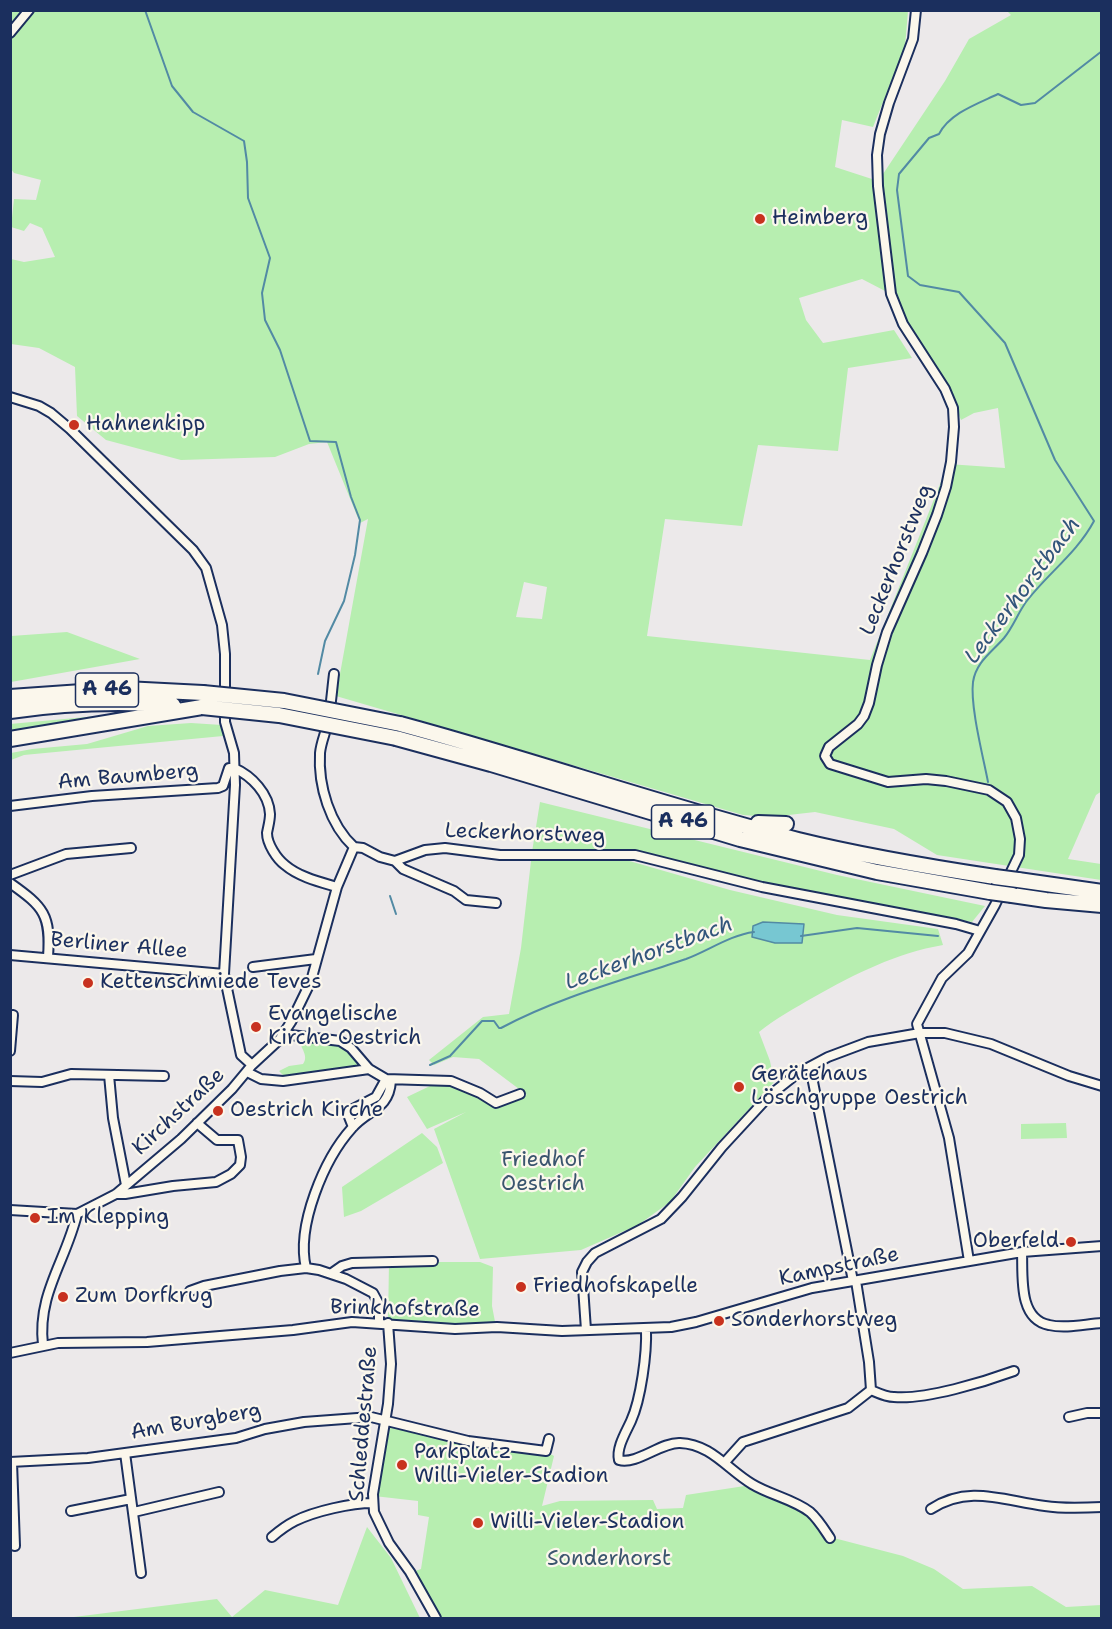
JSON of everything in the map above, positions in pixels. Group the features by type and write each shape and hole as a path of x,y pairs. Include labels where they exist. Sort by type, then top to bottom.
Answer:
{"highway":[{"name":"A 46","path":"10,697 125,689 203,700 304,719 396,738 491,764 740,839 877,872 990,892 1101,905"},
{"name":"A 46","path":"10,711 73,705 203,700 284,701 400,724 468,742 708,815 875,858 1101,892"},
{"path":"10,739 203,700"},
{"path":"708,815 786,825"},
{"path":"924,858 960,872"},
{"path":"1046,900 1083,912"}],"street":[{"path":"10,33 29,10"},
{"name":"Leckerhorstweg","path":"916,10 913,39 880,134 877,155 878,186 891,294 903,324 945,389 953,408 951,462 946,487 933,524 881,648 864,716 858,724 830,747 825,756 830,764 888,782 926,779 989,790 1007,801 1016,819 1020,839 1019,855 968,953 935,988 917,1024 920,1033"},
{"path":"10,397 39,406 70,429 193,550 206,568 222,626 225,654 225,722 234,753 224,974 241,1055 252,1065"},
{"path":"334,675 328,721 320,751 322,785 331,817 345,839 354,847 363,848 380,857 395,861 403,869 454,891 466,900 496,903"},
{"name":"Am Baumberg","path":"10,806 92,796 218,788 223,786 229,768 234,768"},
{"path":"234,768 247,774 269,806 267,836 277,857 295,872 337,887"},
{"name":"Kirchstraße","path":"77,1214 116,1194 197,1123 285,1032 311,981 337,887 354,847"},
{"path":"10,875 66,854 131,848"},
{"name":"Leckerhorstweg","path":"395,861 424,850 445,848 500,855 635,855 762,887 956,924 980,931"},
{"path":"10,883 36,903 46,919 49,927 48,957"},
{"name":"Berliner Allee","path":"10,955 224,974"},
{"path":"253,967 316,959"},
{"path":"10,1051 13,1015"},
{"path":"285,1032 291,1035 340,1041 351,1048 369,1069 391,1080 451,1081 480,1093 496,1103 520,1094"},
{"path":"920,1033 949,1138 969,1261"},
{"path":"586,1330 582,1272 587,1262 595,1253 661,1219 770,1095 784,1083 828,1057 868,1042 920,1033 945,1033 972,1039 1101,1086"},
{"path":"810,1067 854,1281 871,1390"},
{"path":"247,1072 261,1079 283,1081 369,1069"},
{"path":"10,1081 42,1082 71,1074 164,1077"},
{"path":"109,1075 113,1118 126,1185"},
{"path":"353,1127 347,1112 376,1097 391,1080"},
{"path":"306,1268 303,1256 304,1242 312,1204 329,1160 353,1127 385,1101 391,1080"},
{"path":"116,1194 216,1182 231,1174 240,1165 238,1140 217,1140 197,1123"},
{"path":"10,1210 77,1214 45,1299 42,1320 43,1345"},
{"name":"Kampstraße","path":"586,1330 671,1327 696,1322 802,1290 1022,1252 1101,1246"},
{"path":"1022,1252 1027,1308 1037,1320 1049,1326 1101,1323"},
{"path":"332,1273 352,1263 433,1261"},
{"path":"190,1291 236,1279 306,1268 332,1273 373,1293 379,1304 379,1323"},
{"name":"Brinkhofstraße","path":"10,1353 43,1345 147,1342 293,1330 352,1322 455,1329 497,1327 586,1330"},
{"name":"Schleddestraße","path":"388,1323 391,1364 373,1503 382,1531 410,1572 436,1618"},
{"path":"646,1329 645,1354 634,1414 620,1448 619,1460 631,1460 670,1445 683,1443 711,1453 752,1484 809,1511 830,1538"},
{"path":"871,1390 894,1397 912,1397 949,1390 1014,1371"},
{"path":"725,1462 743,1442 842,1411 871,1390"},
{"path":"1069,1417 1101,1413"},
{"name":"Am Burgberg","path":"15,1546 11,1462 88,1458 236,1438 265,1429 304,1422 362,1417 385,1419 468,1441 546,1451 549,1439"},
{"path":"125,1453 141,1573"},
{"path":"134,1512 219,1492"},
{"path":"931,1509 944,1500 982,1495 1059,1508 1101,1507"},
{"path":"71,1511 131,1498"},
{"path":"272,1537 295,1521 316,1513 361,1503 373,1503"}],"green space":[{"path":"10,11 908,11 905,47 873,127 842,120 835,167 875,180 887,292 862,279 799,298 806,320 823,343 894,330 912,358 848,368 838,451 758,445 742,526 665,519 647,636 870,660 948,464 1005,468 998,408 974,413 961,420 945,381 909,327 894,292 881,177 945,81 969,39 1011,15 1007,11 1101,11 1102,791 1096,795 1068,859 1101,864 1101,880 937,855 894,829 815,812 771,817 743,815 336,696 368,519 360,523 327,442 309,444 275,457 181,460 106,440 77,416 75,367 39,348 11,344 11,259 24,262 55,257 42,228 30,223 24,231 11,227 14,199 36,200 41,180 14,173 11,169","holes":["524,582 547,587 542,619 516,617"]},
{"path":"67,632 140,659 11,682 11,636"},
{"path":"133,714 11,735 10,724"},
{"path":"191,723 222,725 223,736 24,755 11,760 11,753 87,744 148,726"},
{"path":"540,802 837,875 985,906 972,922 802,893 622,849 532,852"},
{"name":"Friedhof Oestrich","path":"626,860 730,890 837,915 938,929 943,945 909,953 860,973 793,1009 759,1032 770,1061 774,1082 695,1167 670,1202 638,1225 581,1250 480,1259 434,1129 466,1112 427,1129 407,1097 430,1086 453,1084 488,1103 527,1095 479,1059 453,1057 434,1065 429,1060 483,1017 509,1014 521,948 531,861"},
{"path":"298,1039 341,1045 359,1065 284,1076 279,1071 289,1066 303,1064 305,1061 305,1055"},
{"path":"1066,1123 1067,1138 1021,1139 1021,1124"},
{"path":"422,1133 437,1147 443,1163 361,1211 344,1217 342,1187"},
{"path":"389,1262 480,1262 493,1267 492,1306 496,1327 388,1323"},
{"name":"Sonderhorst","path":"386,1420 547,1452 554,1456 542,1506 560,1501 653,1500 657,1509 683,1508 686,1495 751,1485 808,1512 830,1537 903,1556 934,1569 963,1589 1032,1586 1066,1607 1101,1605 1101,1618 437,1618 412,1572 421,1569 429,1517 418,1515 418,1501 374,1496"},
{"path":"367,1527 391,1558 420,1618 66,1618 217,1599 232,1617 265,1590 338,1605"}],"water":[{"path":"763,922 804,924 802,943 775,943 752,937 753,926"}],"waterway":[{"path":"145,10 172,86 193,112 244,141 248,198 270,258 262,293 265,320 280,350 310,441 336,442 351,497 360,520 355,555 344,601 325,641 318,674"},
{"name":"Leckerhorstbach","path":"988,782 973,704 973,682 977,669 1007,634 1026,602 1071,553 1094,521 1055,460 1005,343 959,292 920,285 908,276 897,190 899,174 929,138 939,134 950,120 965,110 998,94 1021,105 1035,103 1102,51"},
{"path":"390,896 396,914"},
{"name":"Leckerhorstbach","path":"801,936 857,928 938,936"},
{"name":"Leckerhorstbach","path":"430,1065 450,1056 482,1021 494,1021 501,1028 569,998 686,959 728,940 754,932"}],"place":[{"name":"Heimberg","path":"760,219"},
{"name":"Hahnenkipp","path":"74,425"},
{"name":"Kettenschmiede Teves","path":"88,983"},
{"name":"Evangelische Kirche Oestrich","path":"256,1027"},
{"name":"Gerätehaus Löschgruppe Oestrich","path":"739,1087"},
{"name":"Oestrich Kirche","path":"218,1111"},
{"name":"Im Klepping","path":"35,1218"},
{"name":"Oberfeld","path":"1071,1242"},
{"name":"Friedhofskapelle","path":"521,1287"},
{"name":"Zum Dorfkrug","path":"63,1297"},
{"name":"Sonderhorstweg","path":"719,1321"},
{"name":"Parkplatz Willi-Vieler-Stadion","path":"402,1465"},
{"name":"Willi-Vieler-Stadion","path":"478,1523"}]}
